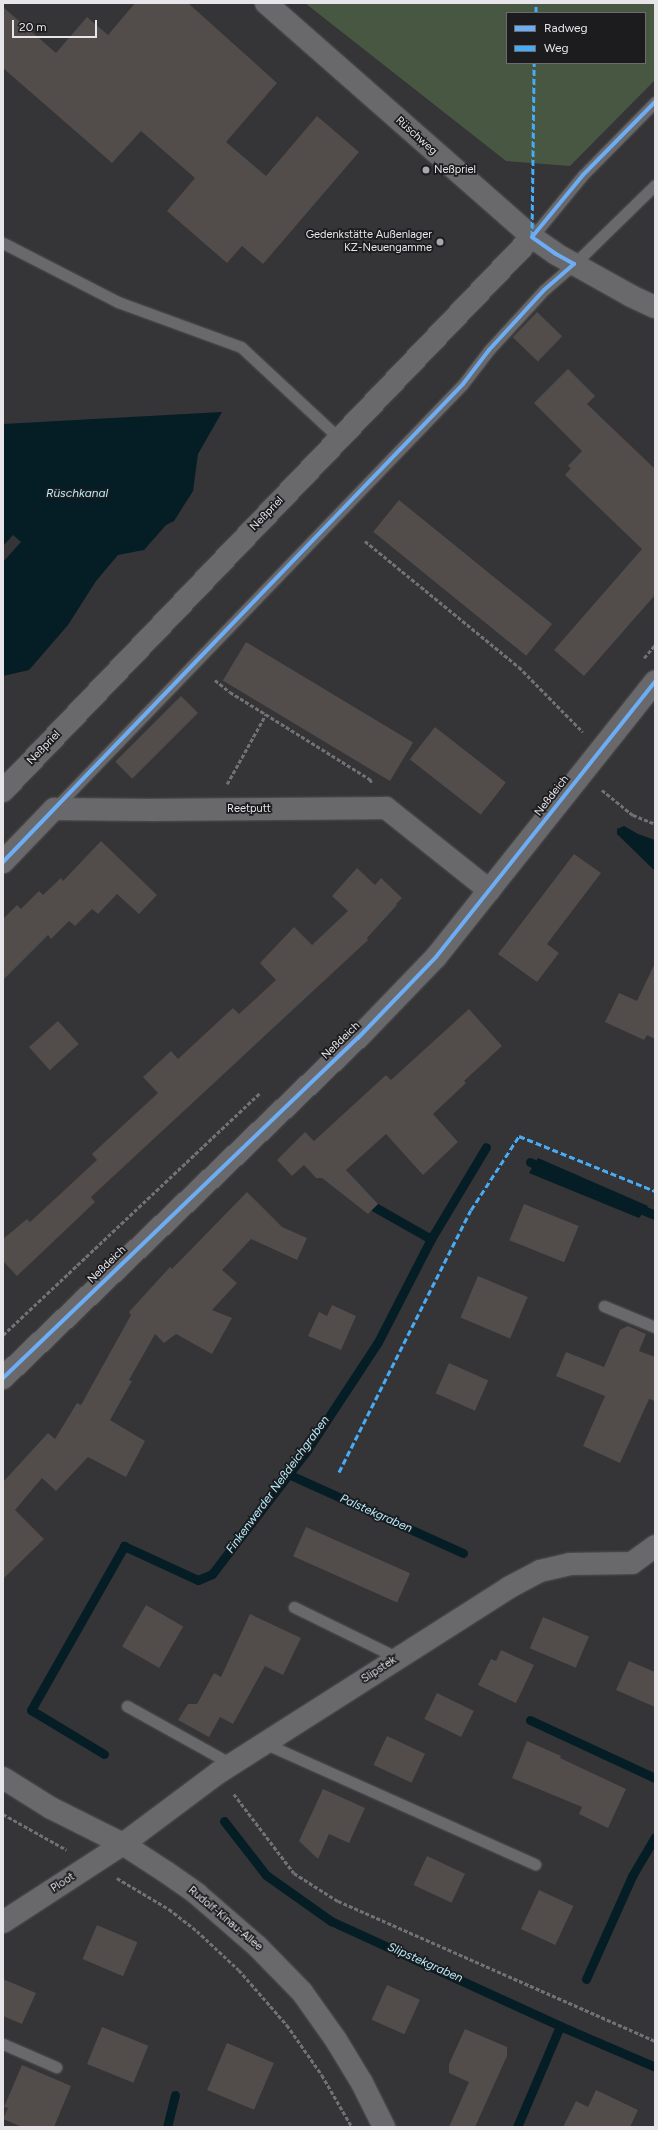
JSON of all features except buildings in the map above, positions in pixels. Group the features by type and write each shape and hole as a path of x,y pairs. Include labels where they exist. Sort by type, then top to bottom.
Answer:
{"street":[{"name":"Rüschweg","path":"266,3 532,237 556,254 631,296 655,307"},
{"name":"Neßpriel","path":"3,791 532,237"},
{"name":"Neßdeich","path":"3,1378 358,1038 436,957 655,682"},
{"name":"Reetputt","path":"54,809 386,808"},
{"path":"386,808 489,890"},
{"path":"3,862 54,809"},
{"name":"Slipstek","path":"123,1844 224,1769 508,1588 540,1571 570,1564 632,1563 655,1546"},
{"name":"Rudolf-Kinau-Allee","path":"3,1778 51,1808 123,1844 198,1894 258,1946 302,1992 336,2040 362,2083 384,2127"},
{"name":"Ploot","path":"3,1922 123,1844"}],"lane":[{"path":"532,237 583,175 655,102"},
{"path":"54,809 462,384 489,350 544,290 574,264 655,185"},
{"path":"3,243 118,302 241,347 339,438"},
{"path":"604,1306 655,1327"},
{"path":"294,1607 398,1658"},
{"path":"128,1706 224,1769"},
{"path":"264,1743 535,1864"},
{"path":"3,2044 56,2067"}],"path":[{"path":"365,541 519,667 585,734 589,729"},
{"path":"640,664 655,645"},
{"path":"214,680 370,779 386,808"},
{"path":"213,809 266,714"},
{"path":"609,796 633,815 655,824"},
{"path":"3,1335 262,1091"},
{"path":"224,1769 294,1874 332,1897 655,2041"},
{"path":"3,1814 168,1909 197,1932 239,1970 287,2025 322,2075 352,2127"}],"green space":[{"path":"305,3 655,3 655,80 570,166 506,161"}],"water":[{"name":"Rüschkanal","path":"222,412 198,454 193,491 174,521 166,525 144,550 118,555 96,581 68,625 29,670 3,676 3,424"},
{"path":"624,826 638,834 655,840 655,871 617,834 617,829"},
{"path":"538,1158 648,1206 639,1218 529,1173"}],"pier":[{"path":"13,535 21,542 3,562 3,546"}],"waterway":[{"name":"Finkenwerder Neßdeichgraben","path":"104,1754 31,1710 124,1546 198,1580 212,1574 307,1450 378,1342 431,1239 486,1147"},
{"name":"Finkenwerder Neßdeichgraben","path":"530,1162 545,1169"},
{"path":"364,1201 431,1239"},
{"name":"Finkenwerder Neßdeichgraben","path":"633,1206 655,1215"},
{"name":"Palstekgraben","path":"288,1474 463,1553"},
{"path":"530,1720 655,1778"},
{"name":"Slipstekgraben","path":"224,1821 266,1875 331,1921 560,2026 655,2067"},
{"path":"586,1979 632,1876 655,1837"},
{"path":"517,2127 560,2026"},
{"path":"167,2127 175,2095"}],"marked path":[{"path":"536,3 536,12"},
{"path":"532,237 534,64"},
{"path":"339,1472 471,1210 519,1136 655,1191"}],"cycle path":[{"path":"3,862 463,384 489,350 544,290 574,264 556,254 532,237 583,175 655,102"},
{"path":"3,1378 358,1038 436,957 655,682"}],"place":[{"name":"Neßpriel","path":"426,170"},
{"name":"Gedenkstätte Außenlager KZ-Neuengamme","path":"440,242"}]}
